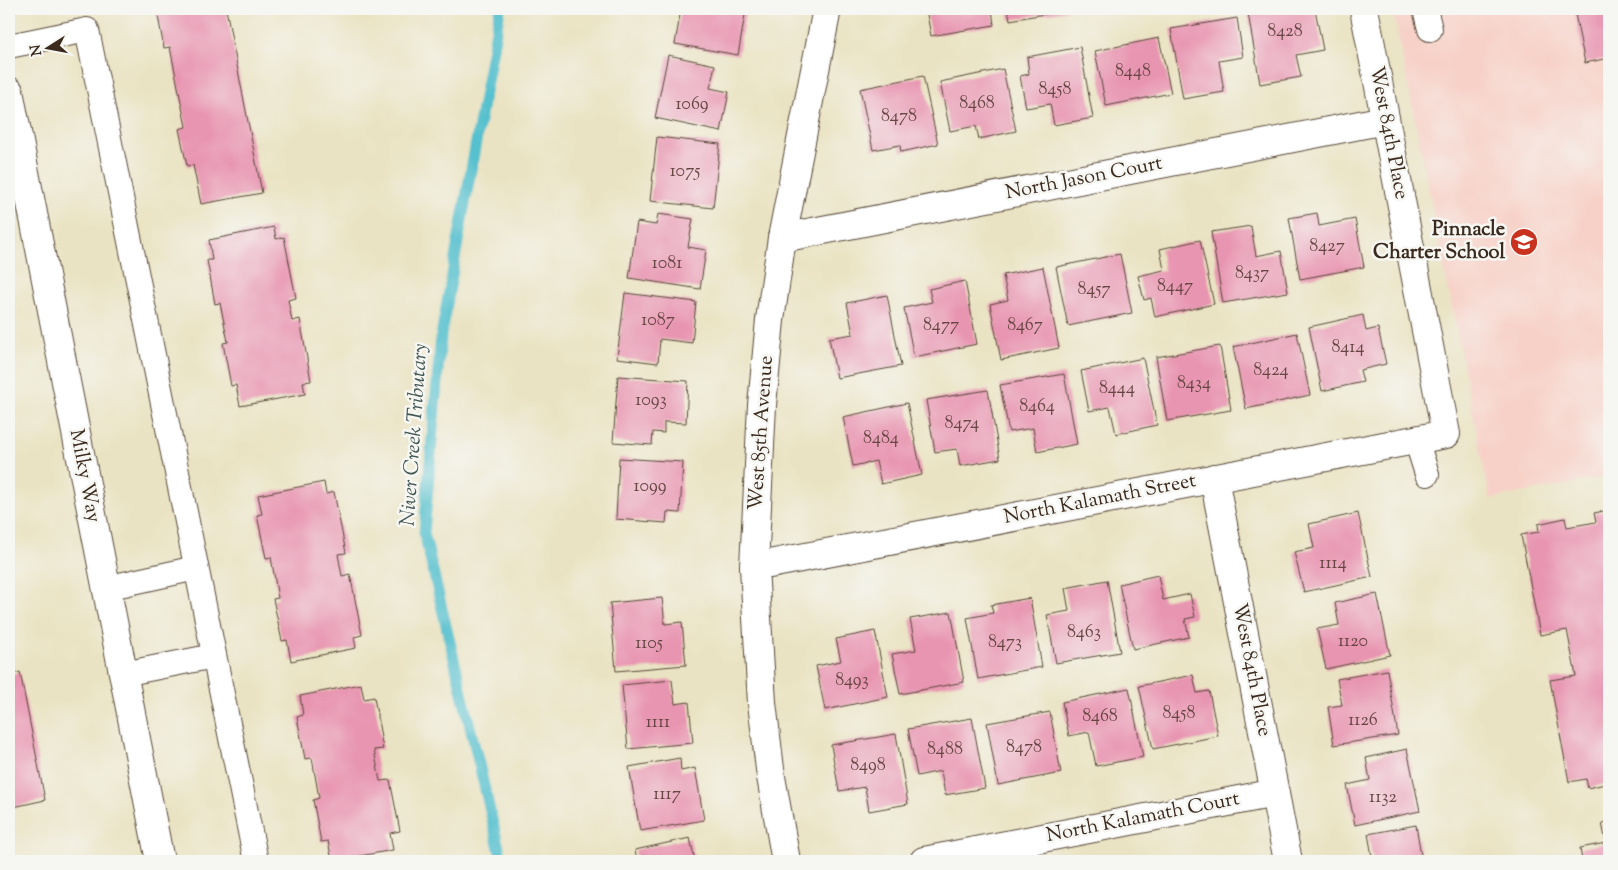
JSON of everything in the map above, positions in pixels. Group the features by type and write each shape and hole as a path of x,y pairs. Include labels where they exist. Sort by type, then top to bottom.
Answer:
{"street":[{"name":"West 85th Avenue","path":"786,861 771,777 763,712 754,566 762,405 770,320 782,238 827,9"},
{"name":"West 84th Place","path":"1364,9 1446,434"},
{"name":"Milky Way","path":"9,91 160,861"},
{"name":"North Jason Court","path":"782,238 1386,120"},
{"name":"North Kalamath Street","path":"754,566 1446,434"},
{"name":"West 84th Place","path":"1214,478 1288,861"},
{"name":"North Kalamath Court","path":"924,861 1275,793"}],"lane":[{"path":"9,46 87,30 256,861"},
{"path":"1416,439 1427,474"},
{"path":"106,588 196,568"},
{"path":"123,674 214,656"}],"shaded area":[{"name":"Pinnacle Charter School","path":"1393,9 1609,9 1609,476 1490,499"}],"building":[{"path":"162,9 226,9 262,193 201,204 193,165 187,166 179,129 186,127 170,47 164,48 157,11"},
{"path":"681,9 746,9 738,55 675,44"},
{"path":"926,9 992,9 994,25 931,36"},
{"path":"1008,9 1068,9 1068,10 1010,20"},
{"path":"1275,9 1315,9 1323,50 1296,55 1301,77 1260,84 1248,13"},
{"path":"1574,9 1609,9 1609,58 1585,63"},
{"path":"1237,18 1243,57 1219,61 1224,92 1183,99 1171,29"},
{"path":"1159,38 1171,93 1106,106 1095,51"},
{"path":"1080,47 1093,118 1054,125 1050,104 1026,108 1020,76 1029,74 1027,57"},
{"path":"668,55 715,65 710,88 729,92 721,132 655,118"},
{"path":"1003,69 1016,131 979,139 976,126 950,131 940,82"},
{"path":"923,76 938,144 901,152 900,145 873,150 860,89"},
{"path":"657,137 720,144 713,208 650,201"},
{"path":"1317,213 1319,226 1355,219 1364,267 1300,279 1289,218"},
{"path":"658,214 693,219 688,247 706,250 700,289 629,278 637,222 656,225"},
{"path":"1251,226 1256,256 1281,251 1288,292 1223,303 1211,232"},
{"path":"274,227 276,239 284,237 296,298 288,300 292,321 300,319 311,381 303,382 305,394 240,406 236,385 231,386 223,343 228,342 220,303 215,304 207,260 212,260 209,240"},
{"path":"1200,240 1214,304 1155,317 1151,298 1144,300 1138,276 1164,270 1160,249"},
{"path":"1120,254 1132,313 1068,326 1056,267"},
{"path":"1043,267 1059,348 1001,360 990,304 1008,300 1003,275"},
{"path":"965,281 977,344 914,357 904,308 932,302 929,289"},
{"path":"625,293 696,302 692,343 660,339 658,363 617,358"},
{"path":"887,295 901,366 837,378 829,338 853,334 847,303"},
{"path":"1363,315 1366,331 1378,328 1386,364 1360,370 1363,382 1322,391 1309,327"},
{"path":"1297,333 1310,395 1246,409 1233,347"},
{"path":"1220,346 1231,410 1167,421 1156,357"},
{"path":"1143,358 1157,425 1116,434 1110,407 1089,411 1081,371"},
{"path":"1064,374 1077,444 1037,452 1033,428 1009,432 1000,385"},
{"path":"618,376 688,381 686,423 664,422 664,433 653,432 652,445 613,442"},
{"path":"988,390 1000,459 960,466 957,449 935,452 926,400"},
{"path":"907,403 922,475 881,484 876,461 853,466 843,417"},
{"path":"619,458 683,462 680,513 667,512 666,523 616,519"},
{"path":"324,482 326,494 334,492 346,553 338,554 342,576 350,574 362,635 354,637 356,648 291,661 287,640 282,641 273,599 278,598 271,557 266,558 257,515 262,514 258,495"},
{"path":"1609,510 1609,783 1588,788 1586,779 1569,782 1550,680 1576,676 1567,630 1540,635 1521,535 1539,532 1538,524 1565,518 1567,527 1596,522 1594,513"},
{"path":"1358,513 1372,577 1304,592 1294,552 1314,548 1309,524"},
{"path":"1158,575 1163,600 1190,594 1195,617 1185,619 1189,637 1133,649 1119,584"},
{"path":"1107,580 1120,652 1056,663 1047,615 1069,611 1065,588"},
{"path":"1377,594 1390,655 1326,669 1317,629 1339,625 1335,603"},
{"path":"662,598 665,624 682,622 686,665 616,671 610,603"},
{"path":"1030,598 1042,667 978,679 967,618 993,613 991,605"},
{"path":"951,612 964,682 900,694 892,654 916,650 910,619"},
{"path":"9,615 13,631 9,631"},
{"path":"875,631 888,697 825,710 816,666 841,661 836,639"},
{"path":"1387,670 1398,735 1334,745 1328,707 1342,705 1337,679"},
{"path":"20,672 45,800 9,808 9,675"},
{"path":"1193,675 1197,693 1209,691 1218,736 1153,749 1139,686"},
{"path":"672,680 675,704 689,702 693,743 628,749 622,685"},
{"path":"361,684 364,699 374,697 383,749 374,750 380,781 390,780 400,831 390,833 393,850 332,861 328,841 321,842 313,800 319,798 312,758 305,759 297,717 303,715 300,696"},
{"path":"1129,688 1143,757 1096,766 1089,732 1069,736 1062,702"},
{"path":"1050,712 1061,773 998,785 987,723"},
{"path":"972,718 985,788 945,795 941,771 917,776 908,729"},
{"path":"896,734 908,804 869,811 865,787 839,791 831,745"},
{"path":"1407,749 1420,811 1355,825 1347,785 1370,780 1366,758"},
{"path":"680,758 681,771 695,768 704,820 640,831 629,767"},
{"path":"1609,822 1609,861 1582,861 1580,848 1606,843 1602,823"},
{"path":"1416,825 1422,861 1373,861 1368,834"},
{"path":"690,838 695,861 637,861 635,850"}],"waterway":[{"name":"Niver Creek Tributary","path":"500,9 441,336 424,533 502,861"}],"place":[{"name":"Pinnacle Charter School","path":"1524,242"}]}
